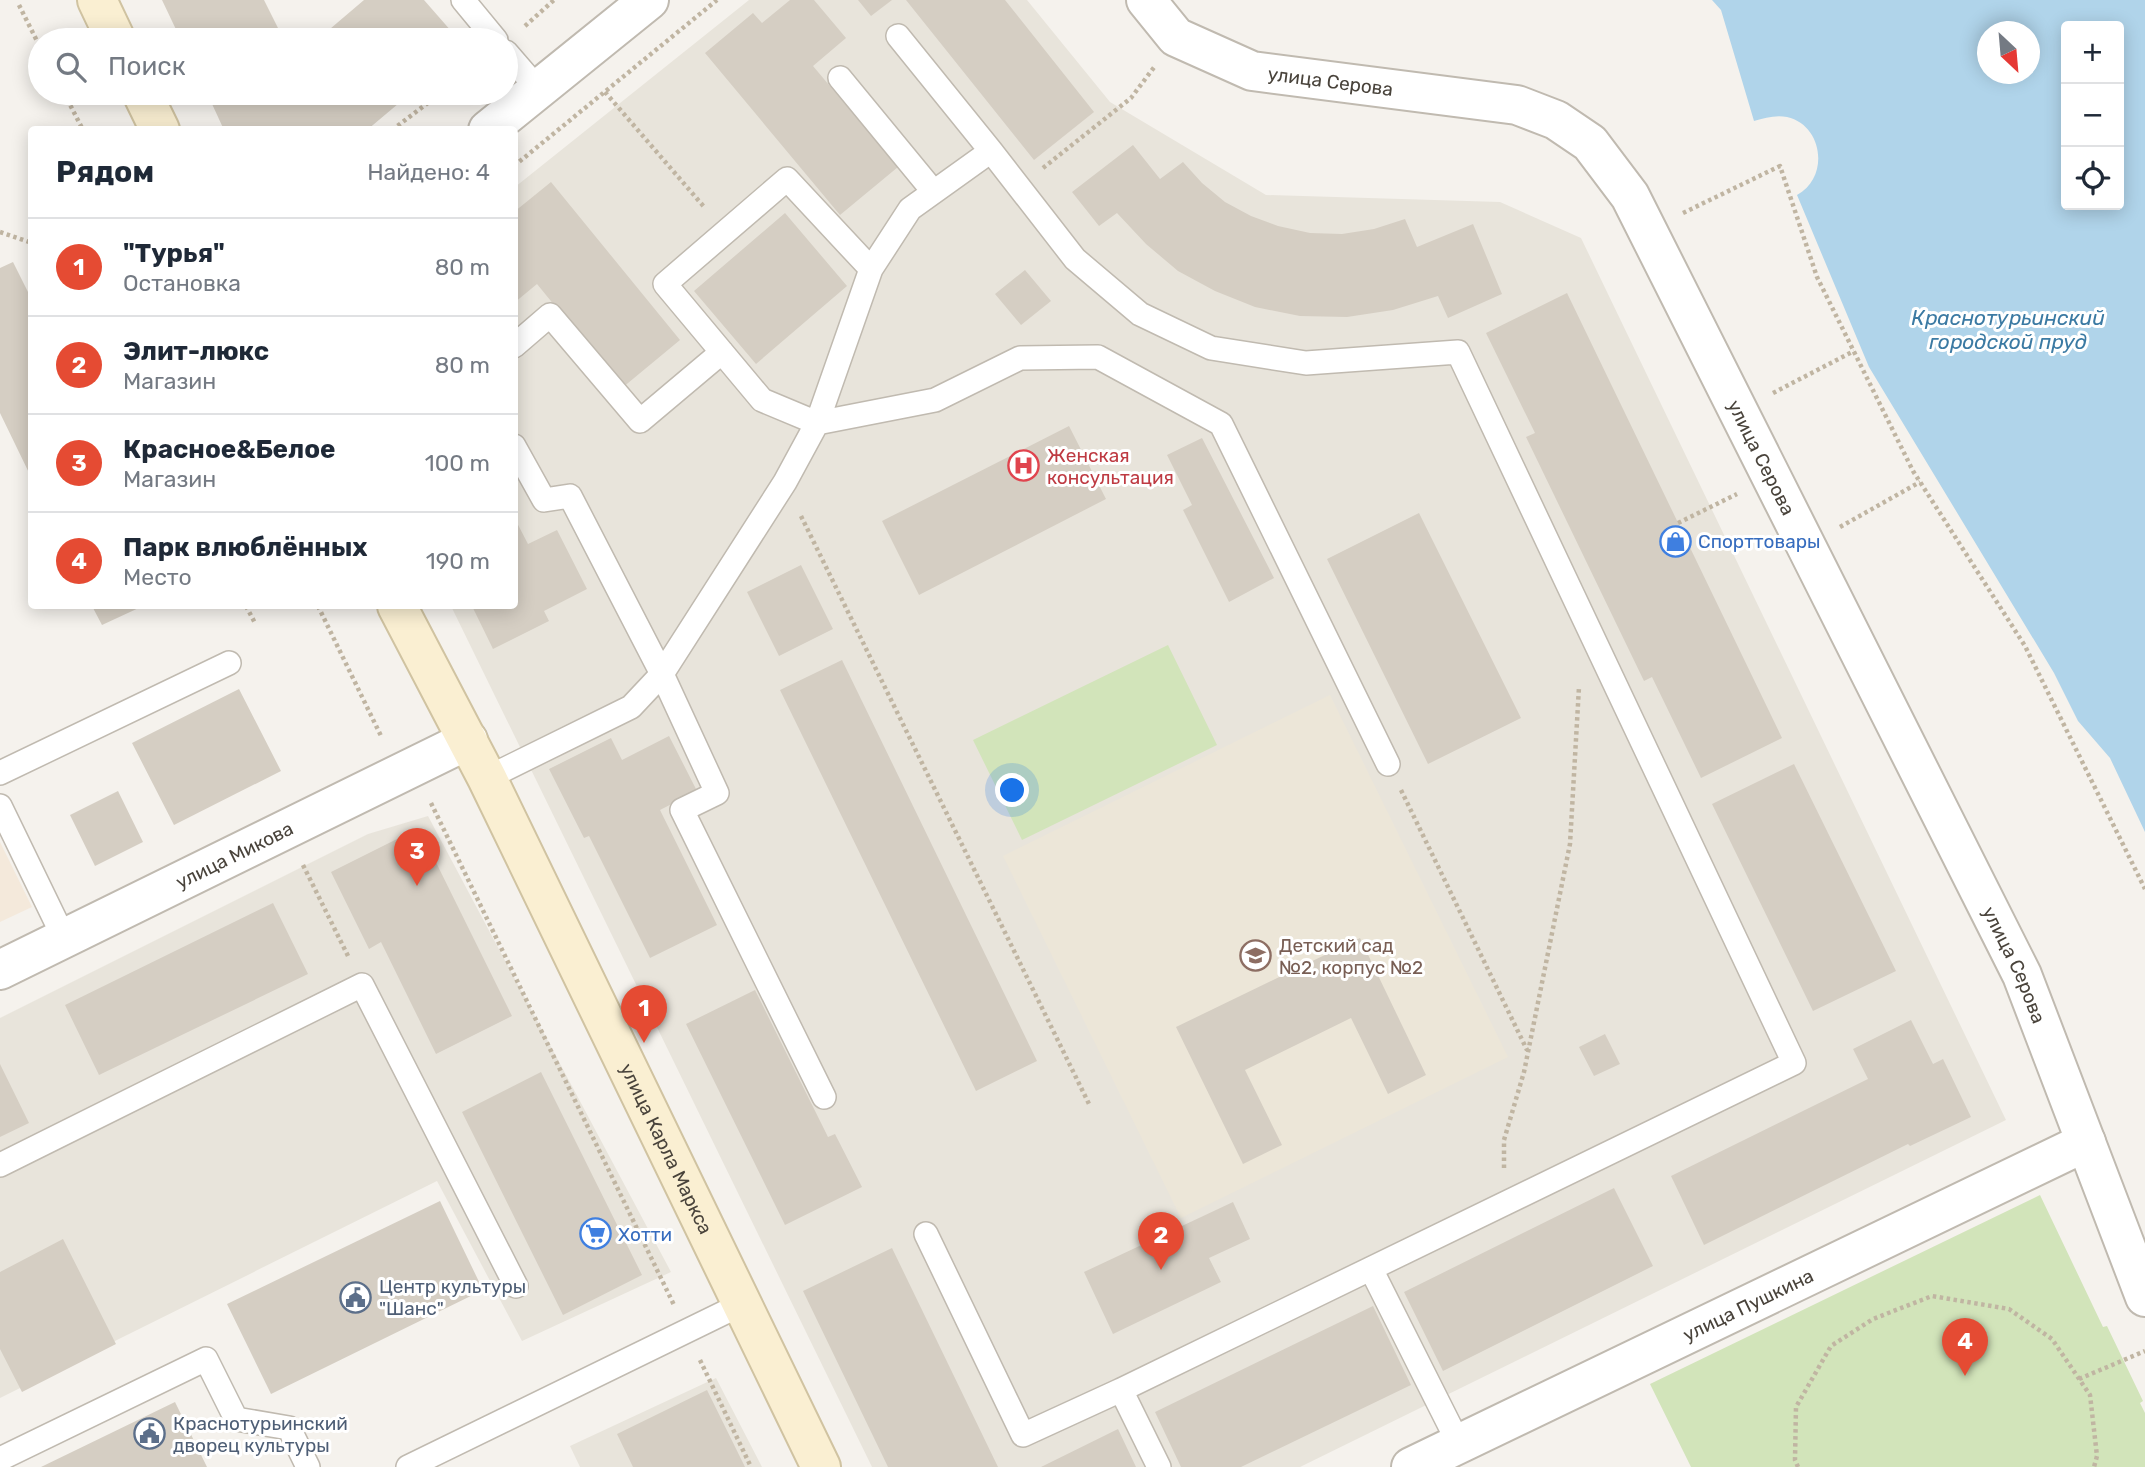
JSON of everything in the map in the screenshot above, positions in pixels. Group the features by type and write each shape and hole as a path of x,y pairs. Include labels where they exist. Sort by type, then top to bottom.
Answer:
{"main road":[{"path":"97,0 110,28"},
{"path":"148,105 158,126"},
{"name":"улица Карла Маркса","path":"399,609 487,778 821,1467"}],"street":[{"path":"493,126 649,0"},
{"name":"улица Серова","path":"1146,0 1176,37 1252,71 1517,105 1556,120 1590,143 1630,196 2022,975 2145,1297"},
{"name":"улица Микова","path":"0,970 468,740"},
{"name":"улица Пушкина","path":"1411,1467 2086,1142"}],"lane":[{"path":"463,0 492,28"},
{"path":"898,36 1074,259 1140,314 1211,348 1306,363 1458,352 1794,1063 1023,1435 926,1234"},
{"path":"518,60 538,89"},
{"path":"840,78 933,191"},
{"path":"487,778 631,707 662,674 785,482 817,423 871,269 910,209 991,151"},
{"path":"871,269 787,178 665,284 762,400 817,423 935,400 1020,358 1098,358 1221,424 1388,764"},
{"path":"518,343 550,315 640,421 722,352"},
{"path":"518,453 544,500 570,496 662,674 717,793 682,810 824,1097"},
{"path":"0,773 229,663"},
{"path":"0,806 64,938"},
{"path":"0,1165 362,985 516,1286"},
{"path":"1371,1269 1459,1444"},
{"path":"408,1467 742,1304"},
{"path":"0,1459 205,1359 236,1419 289,1428 308,1467"},
{"path":"1121,1390 1159,1467"}],"path":[{"path":"518,32 554,0"},
{"path":"518,163 717,0"},
{"path":"19,5 30,28"},
{"path":"1019,186 1131,98 1176,37"},
{"path":"605,92 725,232"},
{"path":"70,105 81,126"},
{"path":"397,126 424,105"},
{"path":"1692,209 1780,166 1817,277 1920,482 2025,646 2145,889"},
{"path":"0,232 28,242"},
{"path":"1787,387 1854,351"},
{"path":"1678,523 1771,477"},
{"path":"785,482 1090,1106"},
{"path":"1858,518 1920,482"},
{"path":"248,609 255,623"},
{"path":"319,609 400,774 431,802 441,821 751,1467"},
{"path":"1503,1204 1504,1140 1524,1072 1570,844 1579,683"},
{"path":"1388,764 1527,1050"},
{"path":"286,830 362,985"},
{"path":"1798,1467 1797,1407 1830,1346 1873,1319 1932,1296 2009,1309 2052,1339 2090,1395 2097,1456 2094,1467"},
{"path":"2079,1379 2145,1351"}],"shaded area":[{"path":"749,0 1027,0 1110,102 1266,195 1500,202 1581,238 2006,1120 1300,1467 872,1467 452,609 518,609 518,185"},
{"name":"Детский сад №2, корпус №2","path":"1330,695 1508,1057 1181,1218 1003,856"},
{"path":"428,816 671,1272 522,1341 437,1181 0,1398 0,1018 368,834"},
{"path":"0,842 32,907 0,922"},
{"path":"716,1378 762,1467 580,1467 570,1446"}],"green space":[{"path":"1168,645 1217,745 1022,840 973,740"},
{"path":"2040,1195 2103,1327 2107,1326 2143,1401 2140,1403 2145,1413 2145,1467 1691,1467 1650,1384"}],"water":[{"name":"Краснотурьинский городской пруд","path":"1712,0 2145,0 2145,832 2110,758 2078,721 2054,673 1869,367 1797,195 1808,187 1818,165 1815,140 1799,122 1787,117 1754,121 1721,10"}],"building":[{"path":"162,0 264,0 278,28 175,28"},
{"path":"364,0 424,0 448,28 331,28"},
{"path":"790,0 814,0 846,38 813,66 898,167 840,215 705,53 753,13 762,23"},
{"path":"858,0 892,0 871,16"},
{"path":"906,0 1005,0 1094,112 1034,160"},
{"path":"213,105 397,105 372,126 222,126"},
{"path":"1133,145 1160,179 1183,162 1202,183 1225,202 1278,226 1310,233 1342,234 1374,229 1405,219 1417,247 1473,224 1502,294 1448,318 1438,296 1393,310 1347,317 1300,316 1255,307 1215,291 1178,271 1146,244 1117,213 1099,226 1072,192"},
{"path":"551,182 680,340 622,388 537,284 518,300 518,209"},
{"path":"785,213 847,286 756,364 694,291"},
{"path":"13,262 28,292 28,471 0,413 0,268"},
{"path":"1025,270 1051,301 1021,325 995,294"},
{"path":"1567,293 1782,738 1701,778 1652,677 1644,681 1526,437 1535,433 1486,333"},
{"path":"1069,426 1106,499 919,595 882,521"},
{"path":"1202,438 1274,578 1229,602 1183,510 1192,505 1167,455"},
{"path":"1419,513 1521,718 1428,764 1327,559"},
{"path":"518,525 528,544 557,530 587,589 544,611 549,621 493,649 473,609 518,609"},
{"path":"801,565 833,629 779,656 747,592"},
{"path":"94,609 137,609 102,625"},
{"path":"842,660 1037,1061 976,1091 780,690"},
{"path":"239,689 281,771 174,825 132,743"},
{"path":"669,736 697,791 660,810 717,925 650,958 589,836 584,838 549,769 611,738 622,760"},
{"path":"1794,764 1896,971 1813,1011 1712,804"},
{"path":"118,791 143,842 95,866 70,815"},
{"path":"419,828 512,1016 436,1054 381,942 369,949 331,872"},
{"path":"273,903 308,974 99,1075 65,1005"},
{"path":"1360,938 1426,1075 1388,1094 1351,1018 1245,1070 1282,1145 1243,1164 1176,1027"},
{"path":"755,990 828,1137 835,1134 862,1187 785,1225 686,1024"},
{"path":"1911,1020 1933,1064 1943,1059 1971,1117 1910,1146 1908,1144 1704,1245 1671,1176 1868,1079 1853,1049"},
{"path":"1605,1034 1620,1064 1594,1076 1579,1047"},
{"path":"0,1064 29,1123 0,1137"},
{"path":"541,1072 642,1275 563,1315 462,1112"},
{"path":"1614,1188 1653,1266 1443,1371 1404,1292"},
{"name":"Центр культуры \"Шанс\"","path":"440,1201 483,1290 271,1394 227,1304"},
{"path":"1233,1202 1250,1239 1209,1258 1221,1282 1113,1334 1084,1272"},
{"path":"63,1239 116,1344 22,1392 0,1349 0,1272"},
{"path":"892,1248 998,1467 888,1467 803,1291"},
{"path":"1373,1306 1411,1385 1241,1467 1181,1467 1155,1412"},
{"path":"707,1390 745,1467 633,1467 617,1434"},
{"name":"Краснотурьинский дворец культуры","path":"175,1402 207,1467 41,1467"},
{"path":"1118,1429 1136,1467 1041,1467"}],"place":[{"name":"Женская консультация","path":"1024,466"},
{"name":"Спорттовары","path":"1675,541"},
{"name":"Красное&Белое","path":"417,886"},
{"name":"Детский сад №2, корпус №2","path":"1256,956"},
{"name":"\"Турья\"","path":"644,1043"},
{"name":"Хотти","path":"595,1234"},
{"name":"Элит-люкс","path":"1161,1270"},
{"name":"Центр культуры \"Шанс\"","path":"356,1297"},
{"name":"Парк влюблённых","path":"1965,1376"},
{"name":"Краснотурьинский дворец культуры","path":"150,1434"}]}
